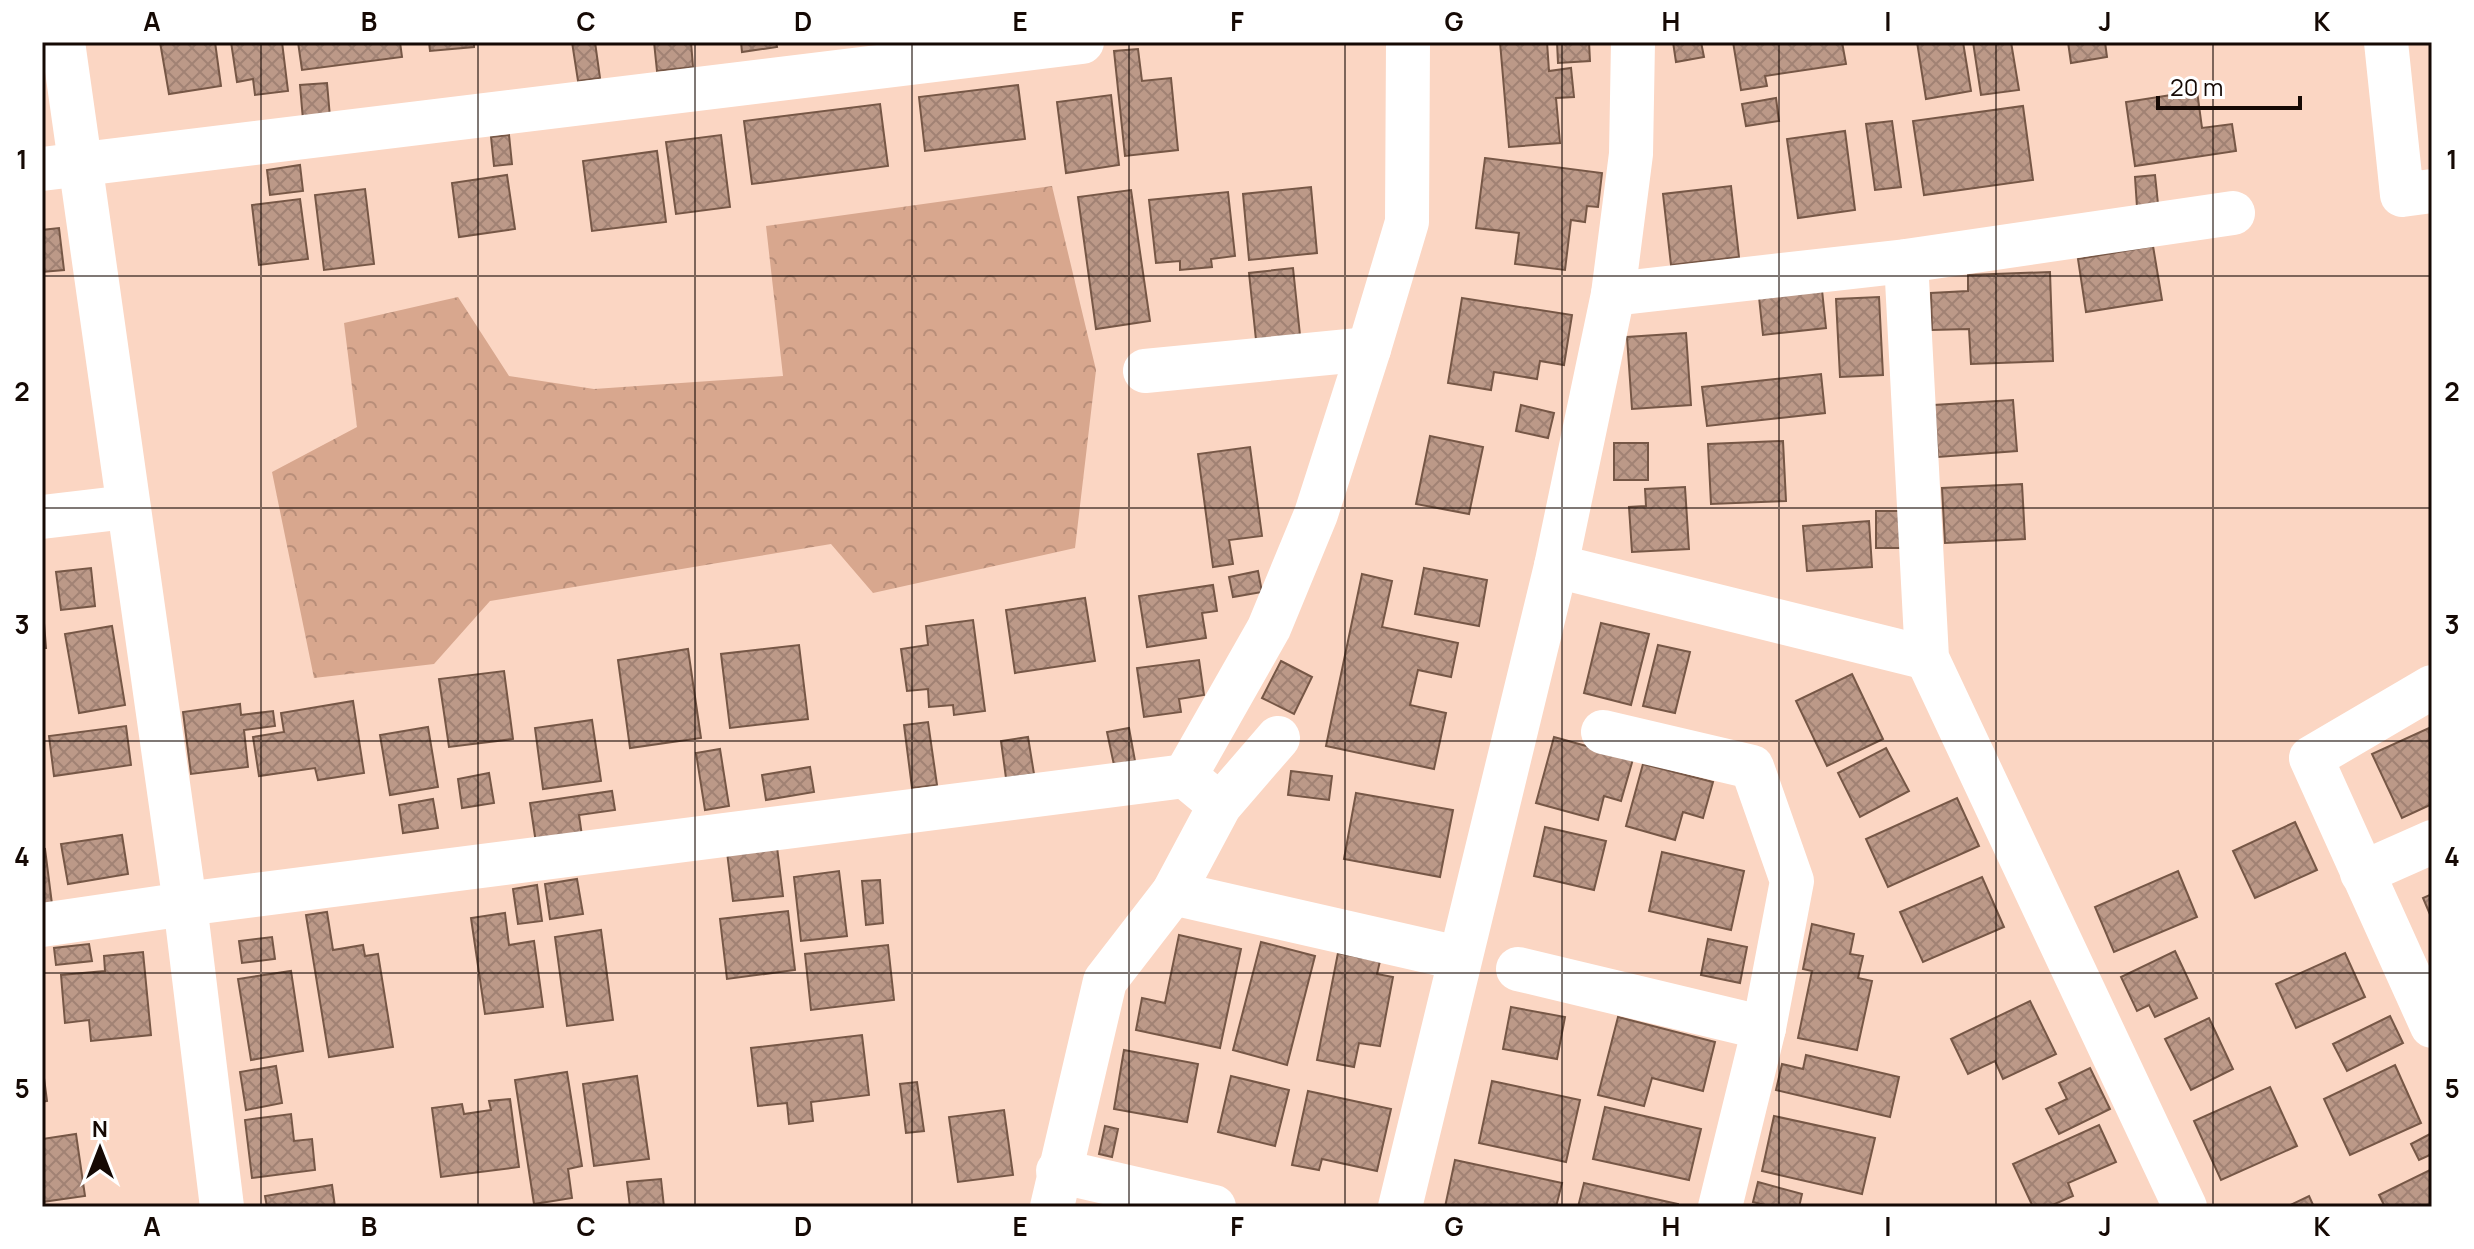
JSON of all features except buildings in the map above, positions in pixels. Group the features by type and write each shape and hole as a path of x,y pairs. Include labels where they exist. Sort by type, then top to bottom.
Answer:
{"street":[{"path":"63,42 60,167 127,507 185,904 222,1207"},
{"path":"60,167 1082,42"},
{"path":"1185,776 1269,628 1316,514 1369,349 1407,222 1408,42"},
{"path":"1400,1207 1458,958 1556,566 1613,294 1631,154 1633,42"},
{"path":"2386,42 2402,195 2432,191"},
{"path":"1613,294 1906,261 2233,213"},
{"path":"1906,261 1927,658 2185,1207"},
{"path":"1145,371 1369,349"},
{"path":"42,517 127,507"},
{"path":"1556,566 1927,658"},
{"path":"2432,687 2311,758 2432,1026"},
{"path":"1603,732 1752,767 1792,881 1764,1028 1720,1207"},
{"path":"1214,1207 1055,1189 1105,981 1173,893 1220,805 1278,738"},
{"path":"42,925 1185,776 1220,805"},
{"path":"2362,873 2432,842"},
{"path":"1173,893 1458,958"},
{"path":"1518,969 1764,1028"}],"green space":[{"path":"1052,186 1096,370 1075,548 873,593 831,544 490,601 434,664 314,678 272,472 357,427 344,323 458,297 509,376 594,389 783,376 766,226"}]}
